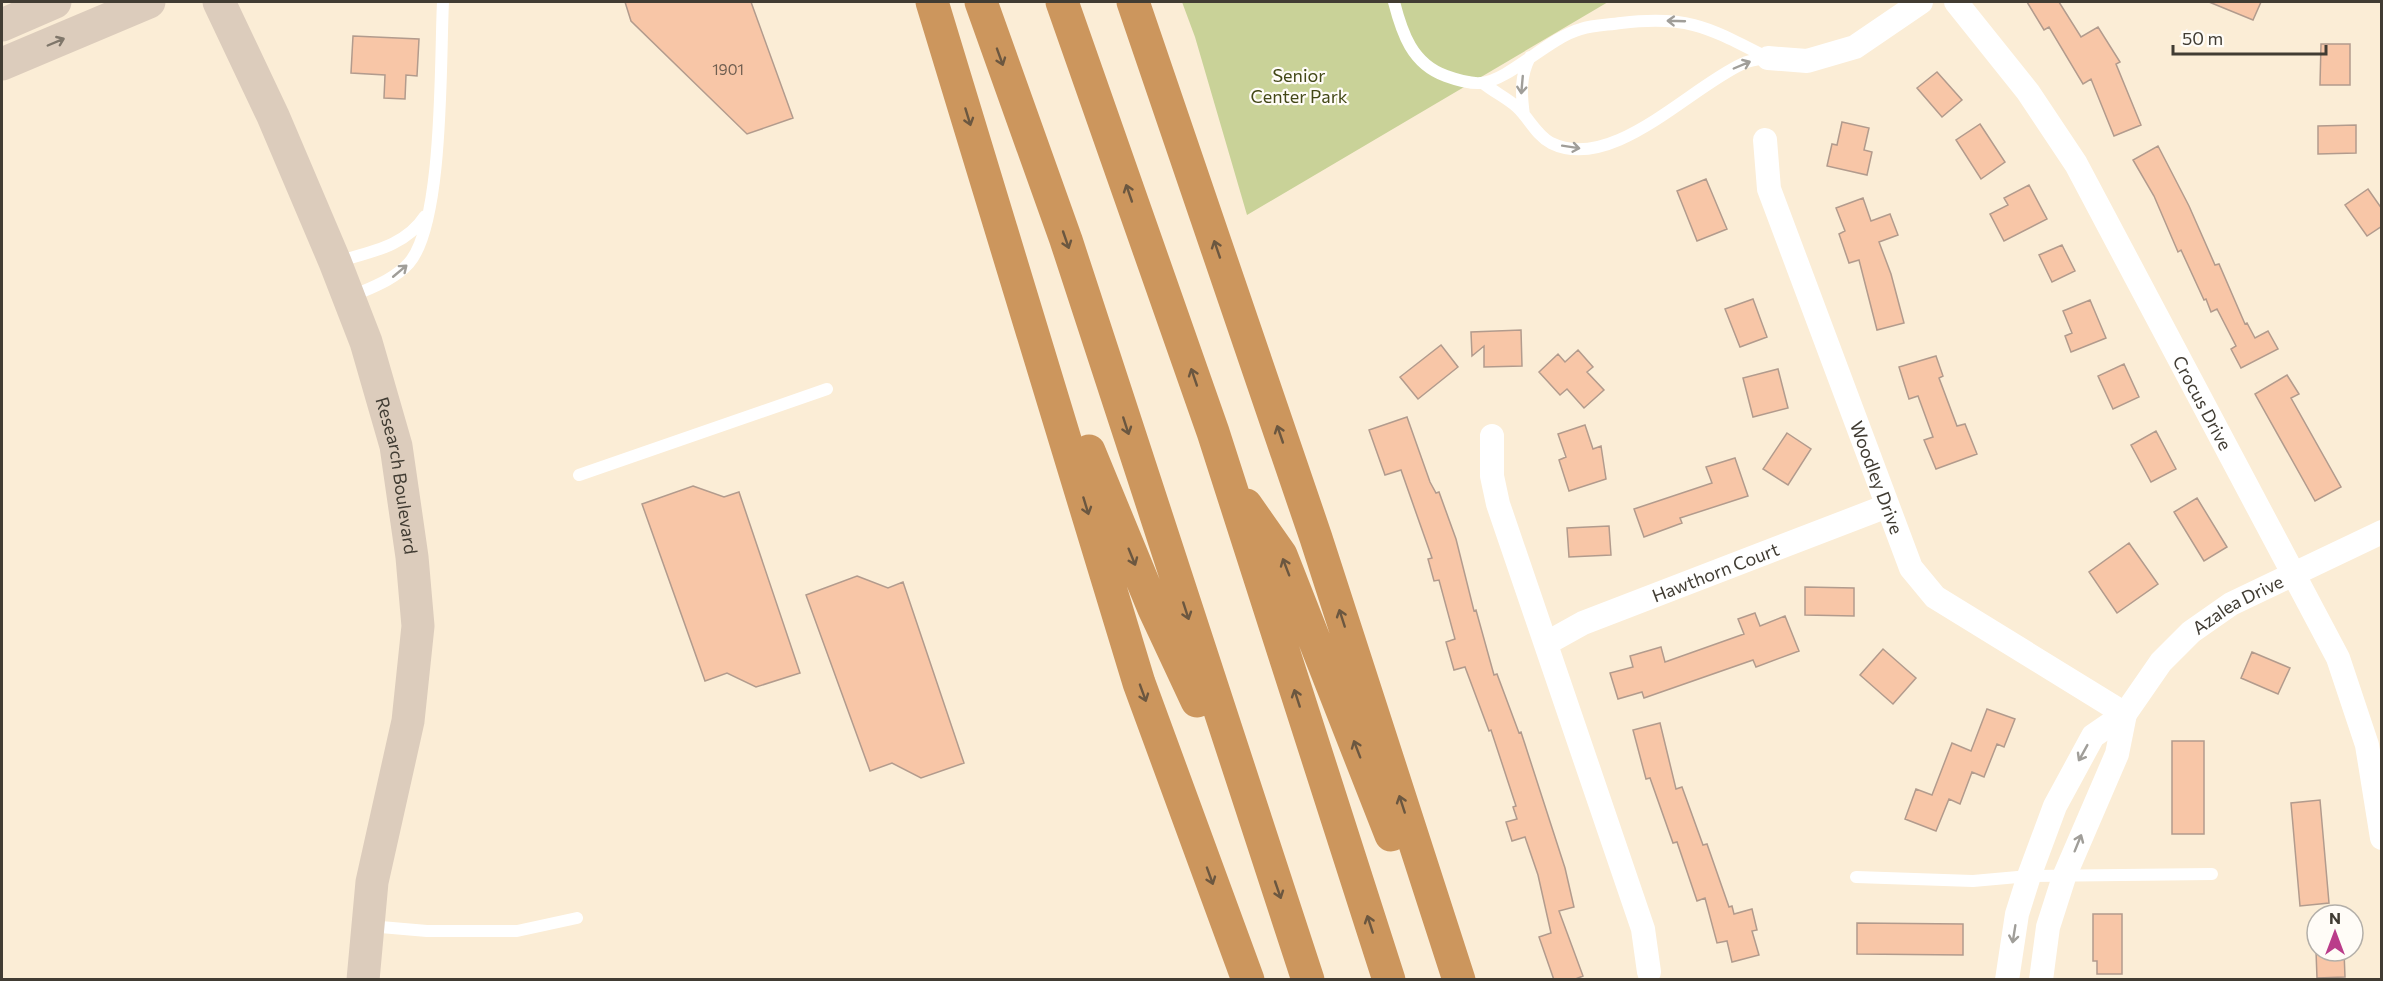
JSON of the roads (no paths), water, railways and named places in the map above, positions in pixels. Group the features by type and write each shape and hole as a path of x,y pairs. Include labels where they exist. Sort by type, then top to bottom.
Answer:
{"highway":[{"path":"932,2 1139,683 1248,980"},
{"path":"981,2 1066,240 1308,980"},
{"path":"1062,2 1227,479 1389,980"},
{"path":"1133,2 1316,538 1459,980"},
{"path":"1014,269 1154,609 1259,834"},
{"path":"1227,479 1281,555 1448,980"}],"street":[{"path":"2,25 55,2"},
{"path":"2,64 149,2"},
{"name":"Research Boulevard","path":"219,2 273,116 335,262 366,342 396,446 412,557 418,626 408,722 372,882 363,980"},
{"path":"1768,58 1807,61 1855,47 1921,2"},
{"name":"Crocus Drive","path":"1956,2 2028,92 2076,164 2338,658 2367,745 2382,838"},
{"name":"Woodley Drive","path":"1765,140 1769,189 1911,568 1935,597 2125,714"},
{"path":"1492,436 1492,476 1498,504 1643,928 1649,972"},
{"name":"Hawthorn Court","path":"1547,643 1583,623 1887,506"},
{"name":"Azalea Drive","path":"2007,980 2017,914 2030,876 2055,806 2092,736 2125,714 2161,662 2191,632 2231,604 2382,532"},
{"name":"Azalea Drive","path":"2041,980 2048,927 2064,877 2117,754 2125,714"}],"lane":[{"path":"349,298 392,278 409,264 418,250 430,208 435,179 443,2"},
{"path":"1394,2 1402,33 1415,55 1434,72 1465,83 1483,83 1503,75 1557,38 1582,28 1648,20 1687,21 1722,33 1768,58"},
{"path":"1524,116 1521,88 1524,68 1531,56"},
{"path":"1483,83 1517,107 1550,142 1569,148 1594,149 1624,139 1743,63 1768,58"},
{"path":"335,262 387,247 407,237 430,208"},
{"path":"579,475 827,389"},
{"path":"1856,877 1973,881 2030,876 2212,874"},
{"path":"368,926 427,931 517,931 577,918"}],"park label":[{"name":"Senior Center Park","path":"1299,85"}]}
